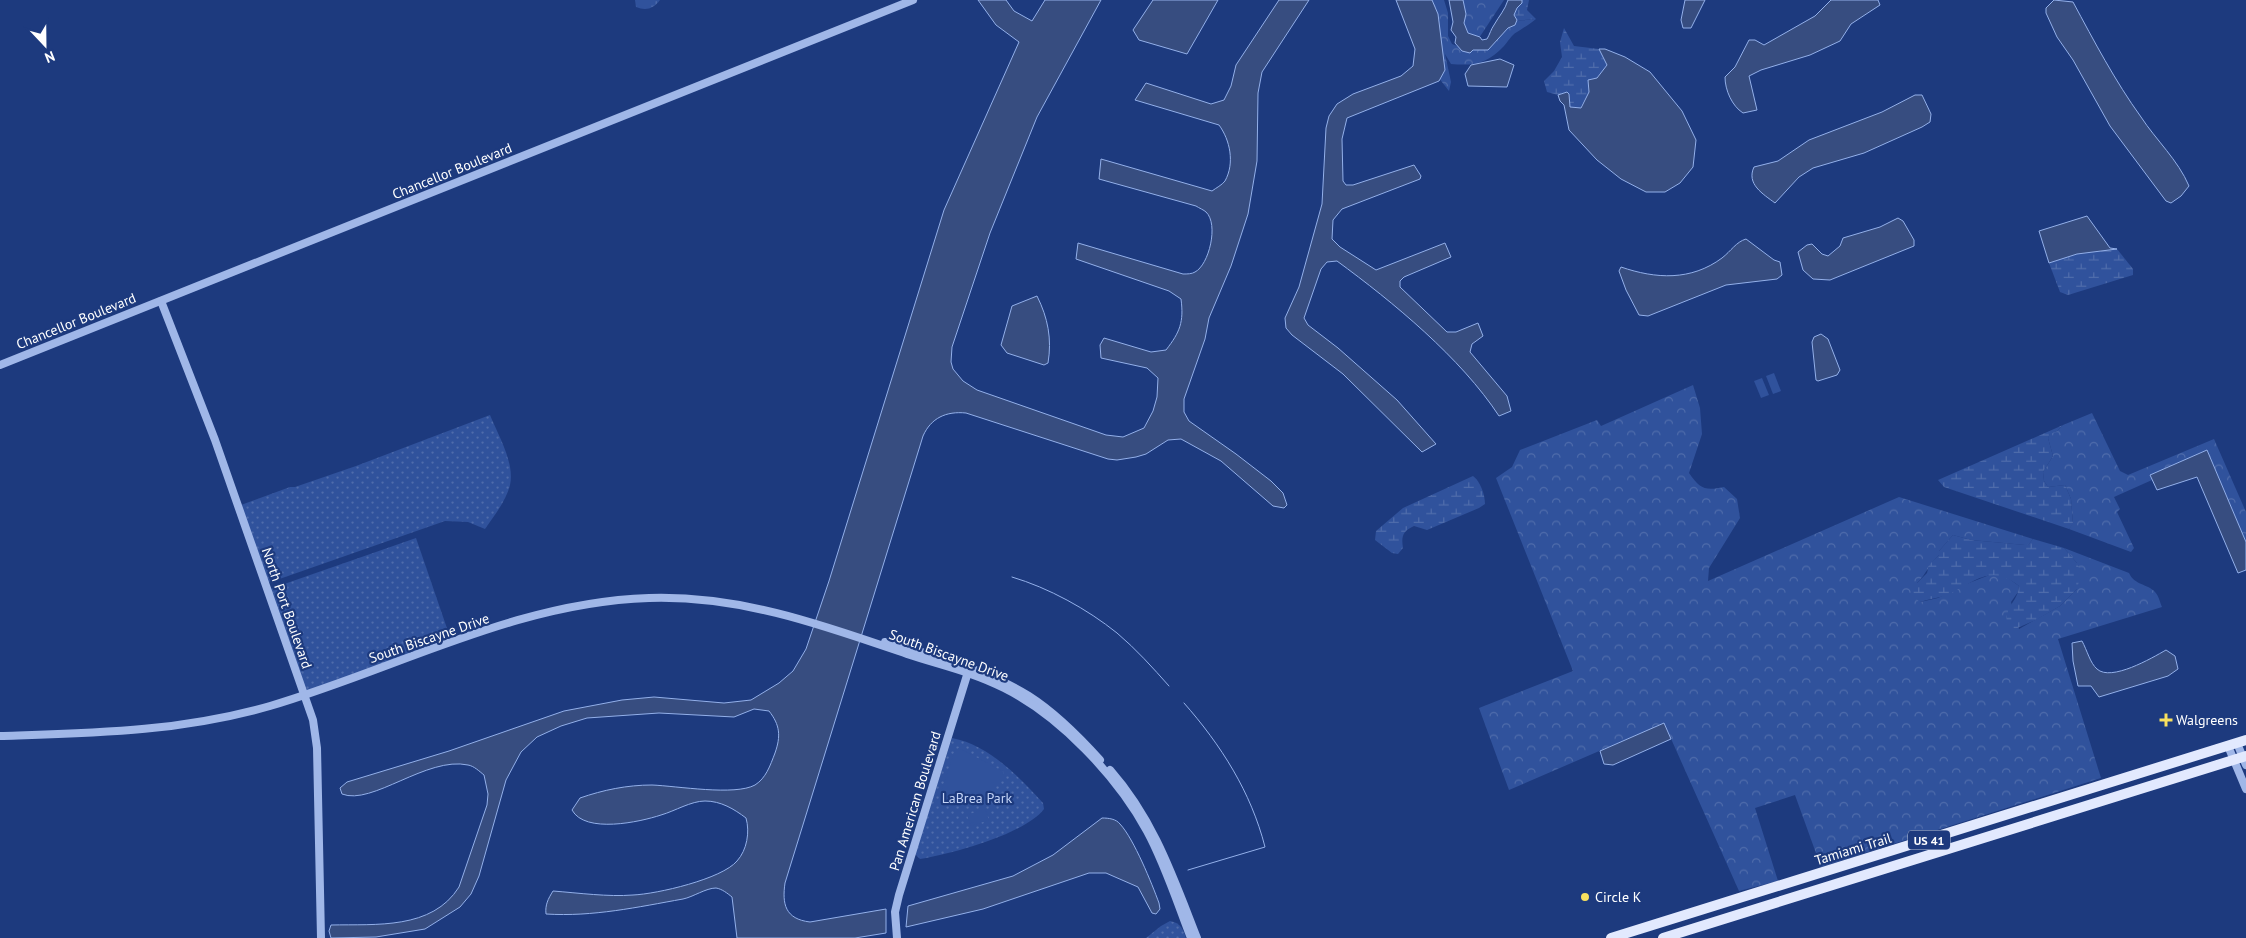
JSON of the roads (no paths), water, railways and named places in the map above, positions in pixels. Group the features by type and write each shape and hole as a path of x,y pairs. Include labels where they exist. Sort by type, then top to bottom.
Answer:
{"main road":[{"name":"Tamiami Trail","path":"1611,938 2237,743"},
{"name":"Tamiami Trail","path":"1663,938 2242,760"}],"street":[{"name":"Chancellor Boulevard","path":"0,365 913,0"},
{"name":"North Port Boulevard","path":"161,301 215,440 313,720 316,740 321,938"},
{"name":"South Biscayne Drive","path":"0,736 151,730 235,715 304,695 524,618 596,602 650,598 700,599 751,606 813,621 866,638 907,654 968,672 1005,688 1036,707 1064,730 1118,788 1141,821 1153,844 1190,938"},
{"name":"South Biscayne Drive","path":"866,638 896,644 986,673 1021,690 1059,716 1123,786 1148,822 1158,841 1197,938"},
{"name":"Pan American Boulevard","path":"897,938 895,912 899,895 968,672"},
{"path":"2237,743 2242,760 2246,789"}],"waterway":[{"path":"1012,577 1054,593 1105,624 1131,646 1169,686"},
{"path":"1184,703 1210,735 1233,770 1252,807 1265,847 1188,870"}],"place":[{"name":"Walgreens","path":"2166,720"},
{"name":"Circle K","path":"1585,897"}],"park label":[{"name":"LaBrea Park","path":"977,798"}]}
